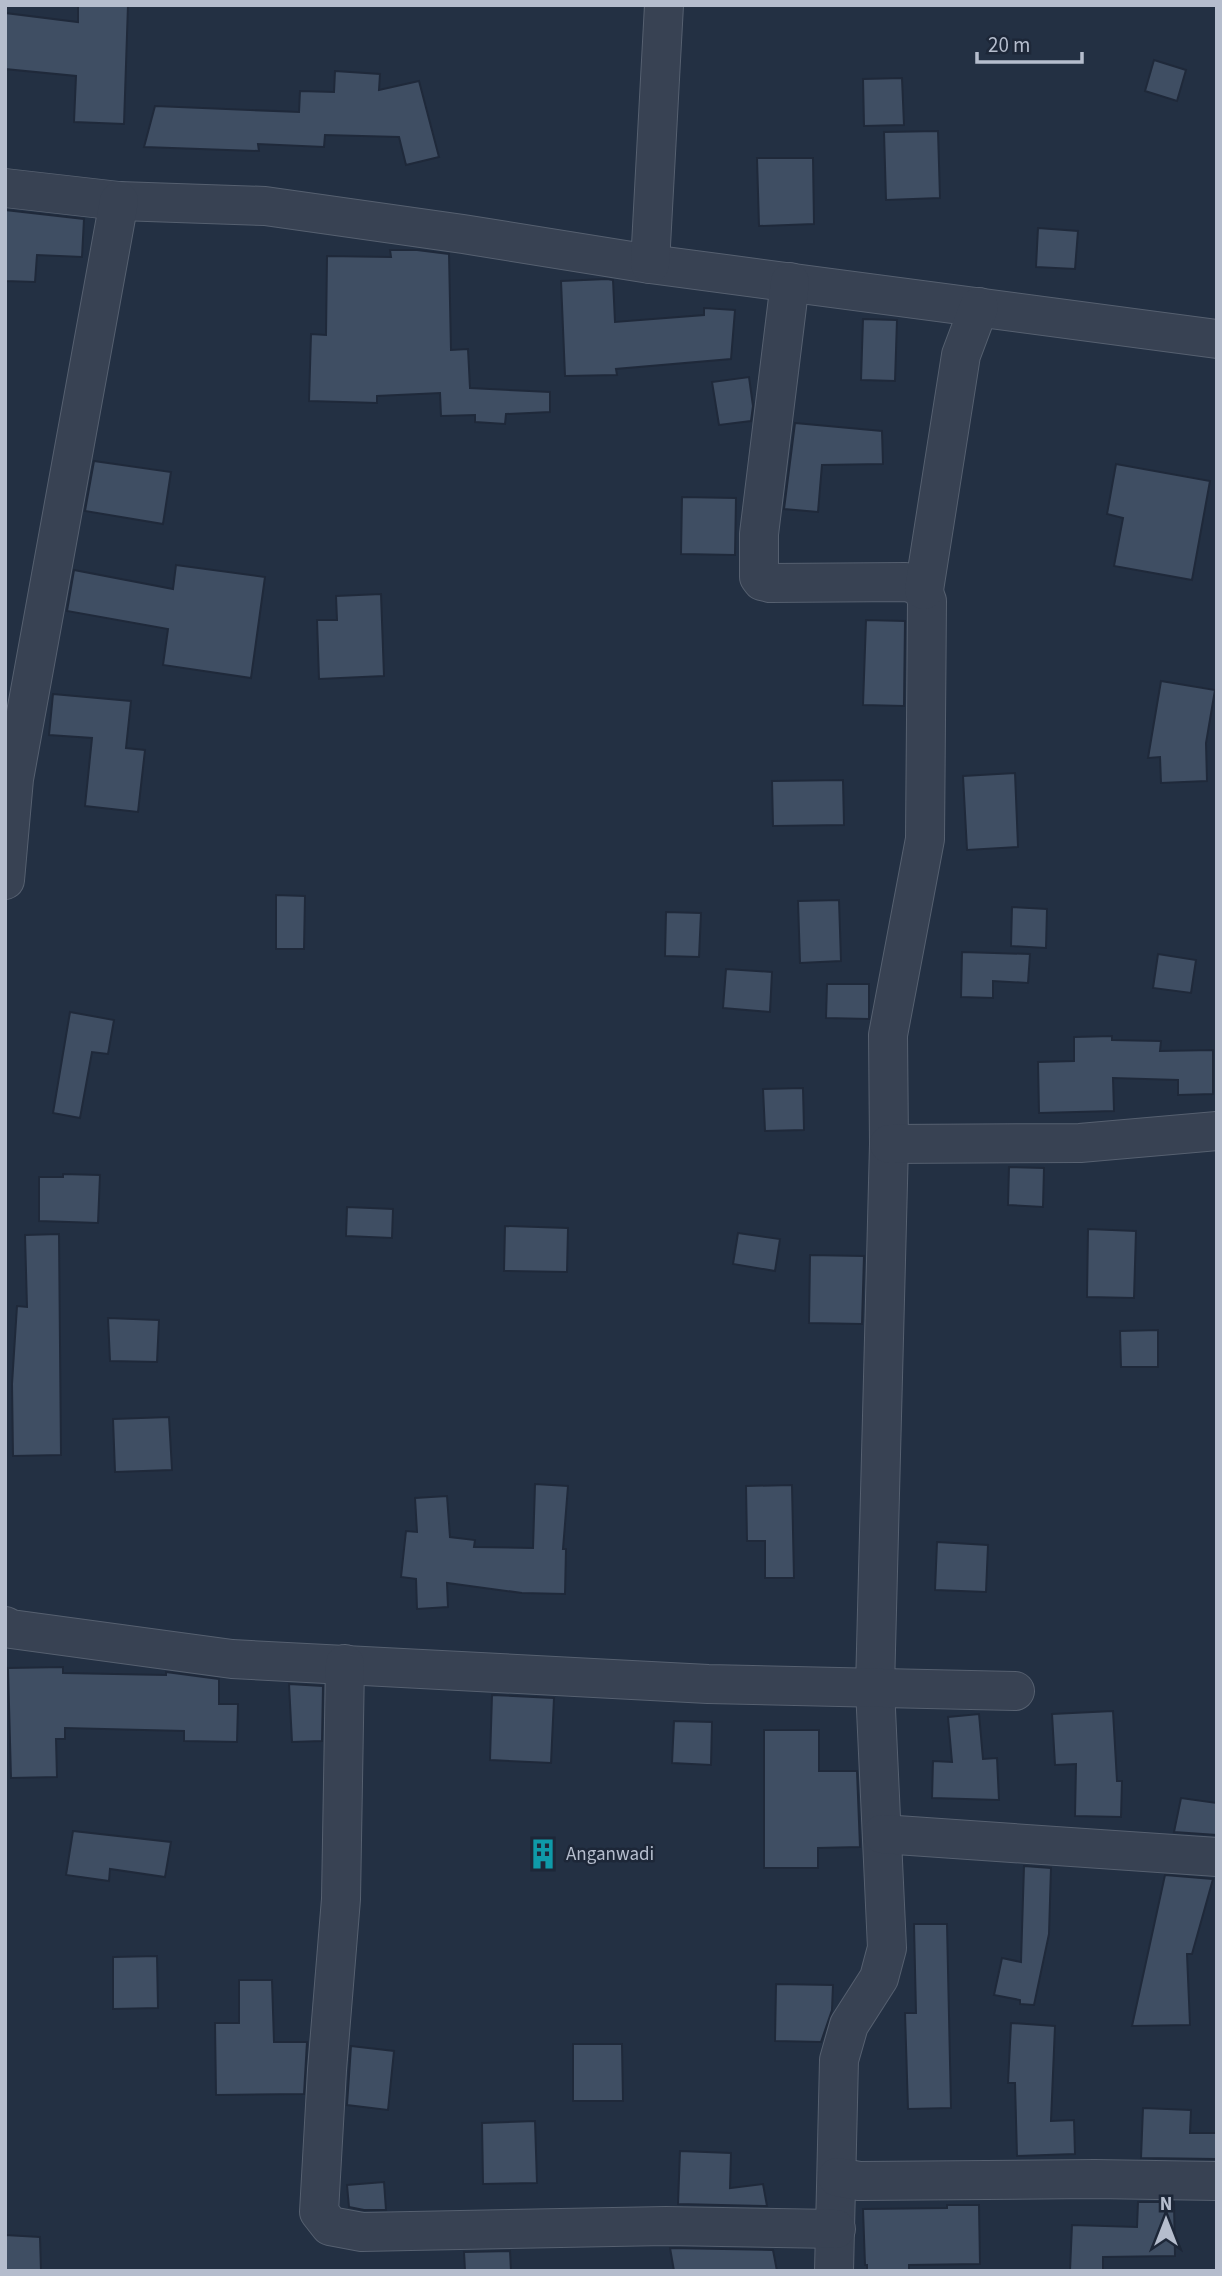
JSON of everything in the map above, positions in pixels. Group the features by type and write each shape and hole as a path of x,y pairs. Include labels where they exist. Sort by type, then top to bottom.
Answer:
{"street":[{"path":"650,264 664,5"},
{"path":"5,188 119,201 265,206 650,264 1217,339"},
{"path":"5,880 14,779 119,201"},
{"path":"790,282 759,534 759,577 769,583 790,584 906,582 918,585 924,590"},
{"path":"834,2271 839,2060 849,2025 880,1978 887,1948 876,1688 889,1144 887,1035 925,839 927,601 924,590 961,355 979,307"},
{"path":"889,1144 1080,1143 1217,1132"},
{"path":"5,1626 11,1629 232,1659 708,1684 1015,1691"},
{"path":"345,1664 341,1899 319,2212 330,2227 362,2232 666,2227 836,2229"},
{"path":"882,1834 1217,1857"},
{"path":"836,2177 859,2181 1217,2181"}],"building":[{"path":"78,5 128,5 124,124 74,122 76,76 5,69 5,13 78,22"},
{"path":"1154,60 1186,70 1177,101 1145,91"},
{"path":"335,71 380,74 379,90 419,81 439,157 406,165 399,137 325,135 324,147 258,144 259,151 144,147 155,106 299,112 300,91 334,92"},
{"path":"902,78 904,125 864,126 863,79"},
{"path":"938,131 940,198 886,200 884,132"},
{"path":"757,158 813,158 814,224 759,226"},
{"path":"5,210 84,219 82,257 37,255 35,282 5,281"},
{"path":"1038,228 1078,231 1075,269 1036,267"},
{"path":"390,250 449,254 451,350 468,349 470,388 550,392 550,412 506,414 505,424 475,422 475,415 441,416 440,393 377,396 377,403 309,401 311,334 326,335 327,256 391,257"},
{"path":"613,280 615,322 704,315 704,308 735,310 731,359 616,369 617,375 565,376 561,281"},
{"path":"863,319 897,320 895,381 861,380"},
{"path":"749,377 753,406 751,421 719,425 712,382"},
{"path":"795,423 882,431 883,464 822,465 818,512 784,509"},
{"path":"94,461 171,472 163,524 85,511"},
{"path":"1116,464 1210,481 1192,580 1114,566 1123,518 1107,514"},
{"path":"682,497 736,498 735,555 681,554"},
{"path":"176,565 265,577 251,678 163,665 168,629 67,611 74,570 173,589"},
{"path":"381,594 384,676 319,679 317,620 337,620 336,596"},
{"path":"866,620 905,621 904,706 863,705"},
{"path":"1161,681 1215,690 1206,743 1207,781 1161,783 1160,757 1148,758"},
{"path":"53,694 131,701 126,748 145,750 138,812 85,806 92,738 49,735"},
{"path":"1015,773 1018,847 967,850 963,776"},
{"path":"843,780 844,825 773,826 772,781"},
{"path":"276,895 305,896 304,949 276,949"},
{"path":"839,900 841,961 800,963 798,901"},
{"path":"1012,907 1047,909 1046,948 1011,946"},
{"path":"666,912 701,913 699,957 665,956"},
{"path":"962,952 1030,954 1028,983 993,981 993,998 961,997"},
{"path":"1158,954 1196,960 1191,993 1153,988"},
{"path":"726,969 772,972 770,1012 723,1008"},
{"path":"827,984 869,984 869,1019 826,1018"},
{"path":"70,1012 114,1020 108,1054 92,1052 80,1118 53,1113"},
{"path":"1112,1036 1112,1040 1161,1041 1160,1051 1213,1050 1213,1094 1178,1095 1178,1080 1113,1078 1114,1111 1039,1113 1038,1062 1074,1061 1074,1037"},
{"path":"803,1088 804,1130 765,1131 763,1089"},
{"path":"1009,1167 1044,1168 1043,1207 1008,1205"},
{"path":"63,1174 100,1175 98,1223 39,1221 39,1177 63,1177"},
{"path":"347,1207 393,1209 392,1238 346,1236"},
{"path":"505,1226 568,1228 567,1272 504,1271"},
{"path":"1088,1229 1136,1231 1134,1298 1087,1297"},
{"path":"738,1233 780,1239 775,1271 733,1264"},
{"path":"59,1234 61,1455 13,1456 12,1384 17,1306 27,1307 25,1235"},
{"path":"810,1255 864,1256 862,1324 809,1323"},
{"path":"108,1318 159,1320 157,1362 110,1361"},
{"path":"1158,1330 1158,1367 1121,1367 1120,1331"},
{"path":"169,1417 172,1470 115,1472 113,1419"},
{"path":"535,1484 568,1486 563,1549 566,1549 565,1594 522,1593 447,1583 448,1607 417,1609 416,1579 401,1577 406,1531 417,1532 415,1498 447,1496 450,1537 475,1540 474,1547 533,1548"},
{"path":"792,1485 794,1578 765,1578 765,1541 747,1541 746,1486"},
{"path":"937,1542 988,1545 986,1592 935,1590"},
{"path":"63,1667 63,1673 166,1675 166,1672 219,1679 219,1704 238,1704 237,1742 184,1741 184,1731 65,1728 65,1739 56,1739 57,1777 11,1778 8,1668"},
{"path":"289,1684 323,1686 322,1741 292,1742"},
{"path":"492,1695 554,1698 551,1763 490,1760"},
{"path":"1113,1711 1117,1781 1122,1781 1121,1817 1075,1816 1076,1764 1055,1765 1052,1714"},
{"path":"979,1714 983,1759 997,1758 999,1800 932,1798 933,1761 952,1762 948,1717"},
{"path":"674,1721 712,1722 711,1765 672,1763"},
{"path":"764,1730 819,1730 819,1771 857,1771 860,1847 818,1848 818,1868 764,1868"},
{"path":"1181,1798 1217,1803 1217,1835 1174,1832"},
{"path":"73,1831 171,1842 165,1877 110,1869 109,1881 66,1875"},
{"path":"1024,1866 1051,1868 1049,1934 1034,2005 1020,2004 1020,2000 994,1995 1002,1958 1021,1962"},
{"path":"1165,1875 1213,1879 1192,1954 1187,1954 1190,2025 1132,2026"},
{"path":"914,1924 947,1924 951,2108 908,2109 905,2013 916,2013"},
{"path":"157,1956 158,2008 113,2009 113,1957"},
{"path":"239,1980 272,1980 274,2042 307,2042 304,2094 216,2095 215,2023 239,2023"},
{"path":"776,1984 833,1985 832,2010 821,2042 775,2041"},
{"path":"1011,2023 1055,2026 1051,2121 1074,2120 1075,2154 1017,2156 1015,2083 1008,2083"},
{"path":"573,2044 622,2044 623,2101 573,2101"},
{"path":"351,2046 394,2051 388,2110 347,2105"},
{"path":"1143,2108 1191,2110 1190,2133 1217,2133 1217,2159 1141,2158"},
{"path":"535,2121 537,2183 483,2184 482,2123"},
{"path":"680,2151 731,2153 730,2188 763,2184 767,2206 678,2204"},
{"path":"384,2182 386,2210 349,2207 347,2185"},
{"path":"1138,2202 1174,2202 1175,2256 1103,2257 1103,2271 1070,2271 1072,2225 1137,2227"},
{"path":"947,2205 979,2205 980,2264 909,2265 909,2271 867,2271 863,2209 947,2208"},
{"path":"5,2235 40,2237 41,2271 5,2271"},
{"path":"670,2248 773,2250 777,2271 674,2271"},
{"path":"510,2251 511,2271 465,2271 464,2252"}],"place":[{"name":"Anganwadi","path":"543,1854"}]}
